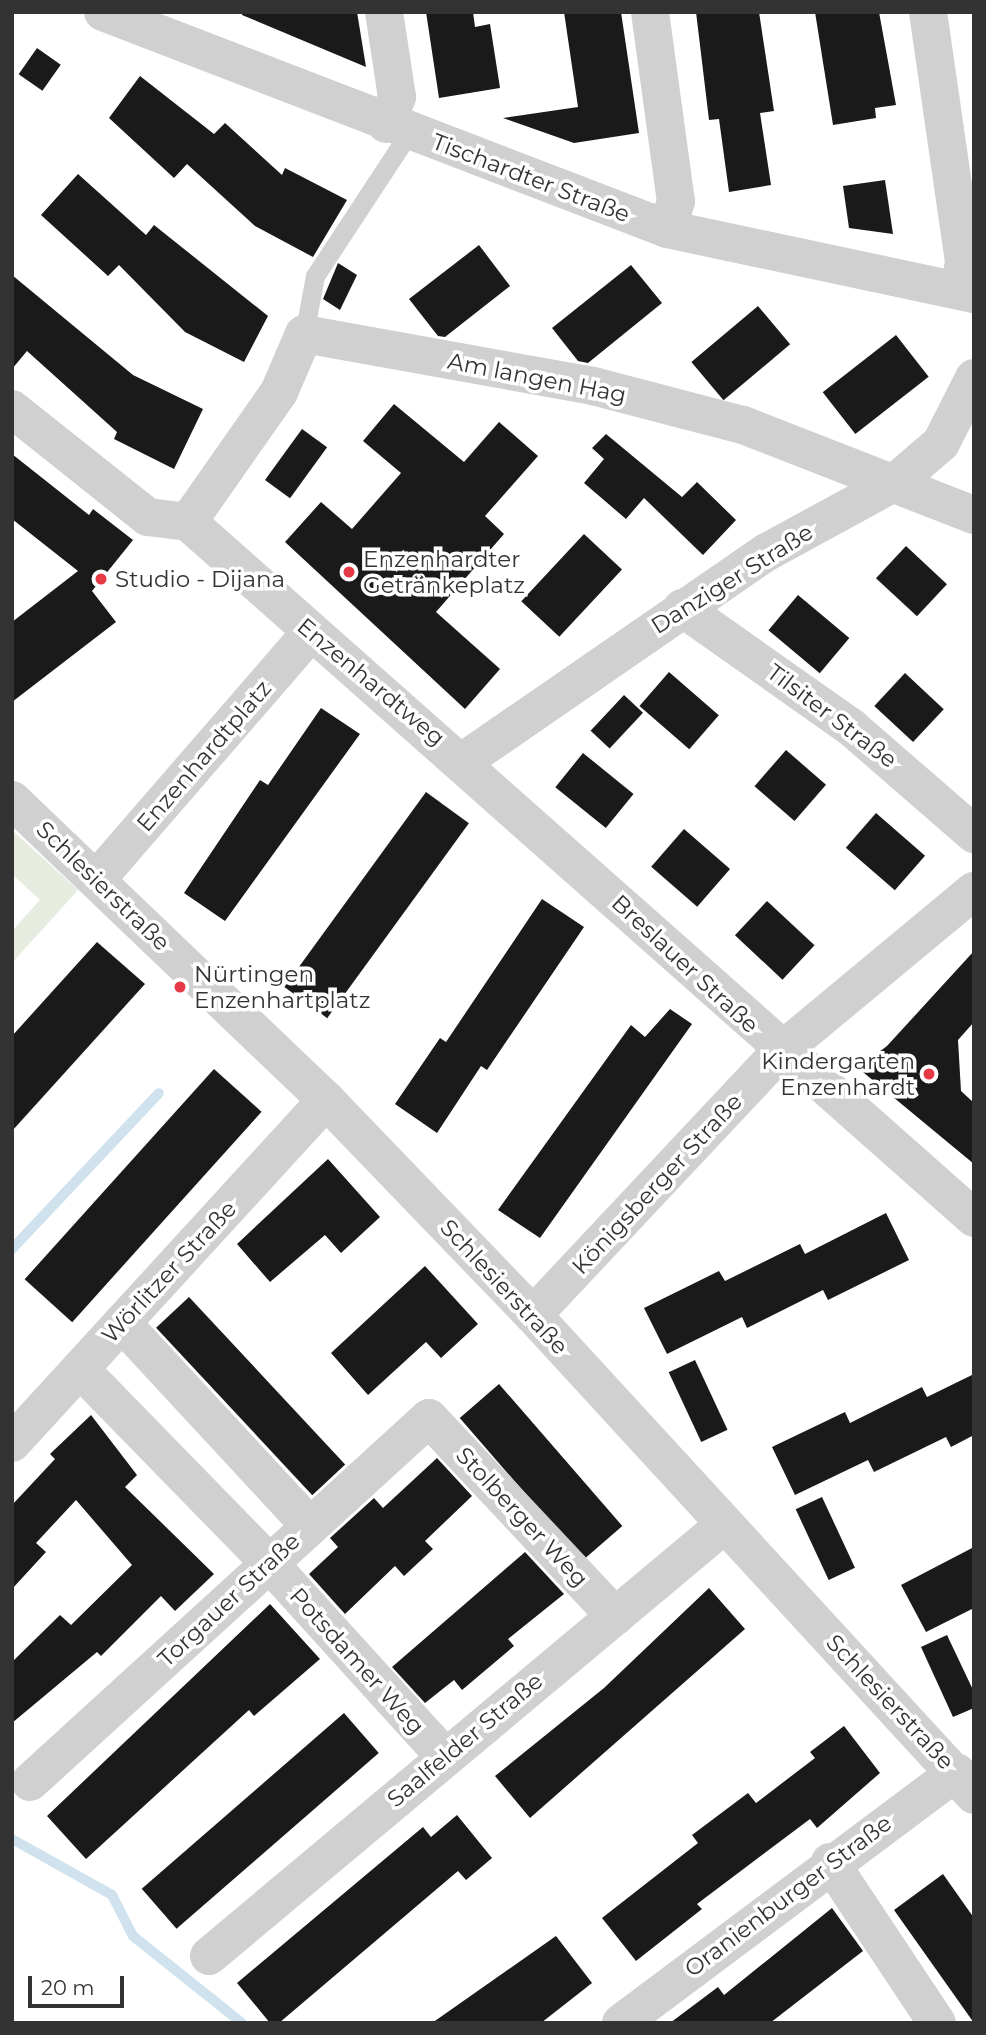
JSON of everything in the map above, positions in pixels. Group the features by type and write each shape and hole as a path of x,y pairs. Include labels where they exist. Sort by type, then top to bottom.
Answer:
{"street":[{"name":"Tischardter Straße","path":"103,12 397,128 667,229 967,292"},
{"path":"384,12 397,97 397,128"},
{"path":"650,12 676,201 667,229"},
{"path":"928,12 967,292"},
{"path":"12,409 148,517 188,522 279,392 304,334"},
{"name":"Am langen Hag","path":"304,334 593,386 743,425 897,481 974,515"},
{"name":"Danziger Straße","path":"464,760 767,552 897,481 941,443 974,378"},
{"name":"Enzenhardtweg","path":"188,522 310,634 464,760"},
{"name":"Tilsiter Straße","path":"682,608 852,728 974,834"},
{"name":"Enzenhardtplatz","path":"97,879 310,634"},
{"name":"Breslauer Straße","path":"464,760 781,1051 974,1218"},
{"name":"Schlesierstraße","path":"12,800 326,1100 533,1315 723,1526 965,1784"},
{"name":"Königsberger Straße","path":"533,1315 781,1051 974,891"},
{"name":"Wörlitzer Straße","path":"12,1443 326,1100"},
{"path":"122,1323 310,1526"},
{"name":"Potsdamer Weg","path":"80,1369 270,1564 445,1757"},
{"name":"Torgauer Straße","path":"30,1783 429,1418"},
{"name":"Stolberger Weg","path":"429,1418 615,1616"},
{"path":"176,1467 217,1427"},
{"name":"Saalfelder Straße","path":"209,1956 723,1526"},
{"name":"Oranienburger Straße","path":"641,2017 830,1862 965,1784"},
{"path":"830,1862 937,2023"}],"lane":[{"path":"304,334 315,276 397,128"}],"shaded area":[{"path":"12,830 78,890 12,963 12,931 40,900 12,874"}],"building":[{"path":"242,12 357,12 366,67 242,15"},
{"path":"426,12 473,12 475,27 490,24 500,88 439,98"},
{"path":"564,12 621,12 639,133 574,143 503,118 578,107"},
{"path":"696,12 759,12 774,111 760,113 771,185 729,192 719,119 709,120"},
{"path":"815,12 879,12 896,105 875,108 876,118 833,125"},
{"path":"37,48 61,65 42,91 19,74"},
{"path":"140,76 214,134 225,123 282,175 285,168 347,200 313,257 255,226 187,164 174,178 109,118"},
{"path":"78,174 146,235 154,225 268,316 244,362 185,332 119,265 108,276 41,215"},
{"path":"885,180 893,234 849,228 843,186"},
{"path":"479,245 510,286 445,337 438,336 409,299"},
{"path":"338,263 357,275 340,310 323,299"},
{"path":"631,265 662,303 588,363 578,361 552,328"},
{"path":"12,275 133,375 203,409 174,469 114,439 117,432 27,351 12,369"},
{"path":"758,306 790,344 723,400 691,362"},
{"path":"896,335 929,377 855,434 823,392"},
{"path":"394,404 464,462 499,422 538,456 485,516 504,534 436,612 500,669 465,709 285,542 321,502 352,529 401,473 363,441"},
{"path":"302,429 327,447 290,498 265,480"},
{"path":"606,434 682,497 697,482 736,520 703,555 644,498 626,519 584,483 604,459 592,448"},
{"path":"12,454 89,515 93,509 133,540 92,591 116,622 12,702 12,622 78,571 12,519"},
{"path":"584,534 622,569 559,637 521,601"},
{"path":"906,546 947,584 917,616 876,578"},
{"path":"798,595 849,638 820,673 768,630"},
{"path":"669,672 719,715 689,749 639,706"},
{"path":"905,673 944,709 913,742 874,706"},
{"path":"624,695 643,713 610,749 591,731"},
{"path":"321,708 360,734 225,921 184,893 260,780 268,785"},
{"path":"786,750 826,785 795,821 755,786"},
{"path":"583,753 634,794 606,828 555,787"},
{"path":"426,792 469,823 327,1018 284,987"},
{"path":"876,813 925,856 895,890 846,848"},
{"path":"684,829 730,869 697,907 651,867"},
{"path":"542,899 584,927 487,1070 481,1066 437,1133 395,1104 440,1038 446,1042"},
{"path":"767,901 815,945 782,980 735,935"},
{"path":"97,942 145,984 12,1131 12,1036"},
{"path":"974,951 974,1022 958,1040 961,1091 974,1103 974,1164 858,1068 887,1046"},
{"path":"670,1009 692,1024 540,1238 498,1210 631,1025 645,1037"},
{"path":"214,1069 262,1112 72,1322 25,1279"},
{"path":"328,1159 380,1217 341,1253 325,1235 270,1282 237,1244"},
{"path":"886,1213 909,1260 828,1300 823,1290 747,1328 742,1317 667,1354 644,1308 719,1271 725,1281 800,1244 805,1254"},
{"path":"425,1266 478,1324 441,1358 426,1342 368,1395 331,1353"},
{"path":"189,1297 345,1464 312,1495 156,1328"},
{"path":"695,1360 728,1430 701,1442 669,1372"},
{"path":"974,1374 974,1435 951,1447 946,1437 874,1472 868,1460 795,1495 772,1447 845,1412 850,1423 922,1387 927,1397"},
{"path":"499,1384 622,1526 583,1560 460,1418"},
{"path":"91,1415 137,1475 125,1487 214,1574 175,1611 161,1596 101,1656 97,1652 12,1723 12,1662 60,1615 71,1625 132,1565 76,1500 36,1543 46,1552 12,1589 12,1505 55,1459 50,1454"},
{"path":"437,1458 472,1496 425,1541 433,1549 404,1576 395,1566 345,1614 309,1574 338,1547 330,1538 374,1498 383,1508"},
{"path":"822,1497 855,1568 829,1580 796,1509"},
{"path":"974,1547 974,1608 926,1632 901,1585"},
{"path":"525,1552 564,1594 508,1639 514,1646 462,1690 454,1680 425,1703 392,1667"},
{"path":"709,1588 745,1629 530,1818 495,1776 604,1688"},
{"path":"270,1604 320,1659 254,1716 249,1710 86,1859 47,1816"},
{"path":"947,1635 974,1692 974,1708 953,1717 921,1647"},
{"path":"344,1713 379,1753 177,1929 142,1889"},
{"path":"844,1726 880,1773 817,1828 810,1819 697,1904 702,1909 636,1961 602,1918 698,1843 692,1835 748,1793 756,1803 815,1758 810,1752"},
{"path":"457,1815 492,1858 466,1880 458,1871 279,2023 270,2023 237,1983 423,1827 431,1837"},
{"path":"943,1874 974,1918 974,2023 894,1910"},
{"path":"832,1908 863,1951 770,2023 670,2023 718,1987 724,1995"},
{"path":"556,1936 592,1983 541,2023 432,2023"}],"waterway":[{"path":"12,1249 159,1093"},
{"path":"12,1839 112,1895 133,1936 242,2023"}],"place":[{"name":"Enzenhardter Getränkeplatz","path":"349,572"},
{"name":"Studio - Dijana","path":"101,579"},
{"name":"Nürtingen Enzenhartplatz","path":"180,987"},
{"name":"Kindergarten Enzenhardt","path":"929,1074"}]}
